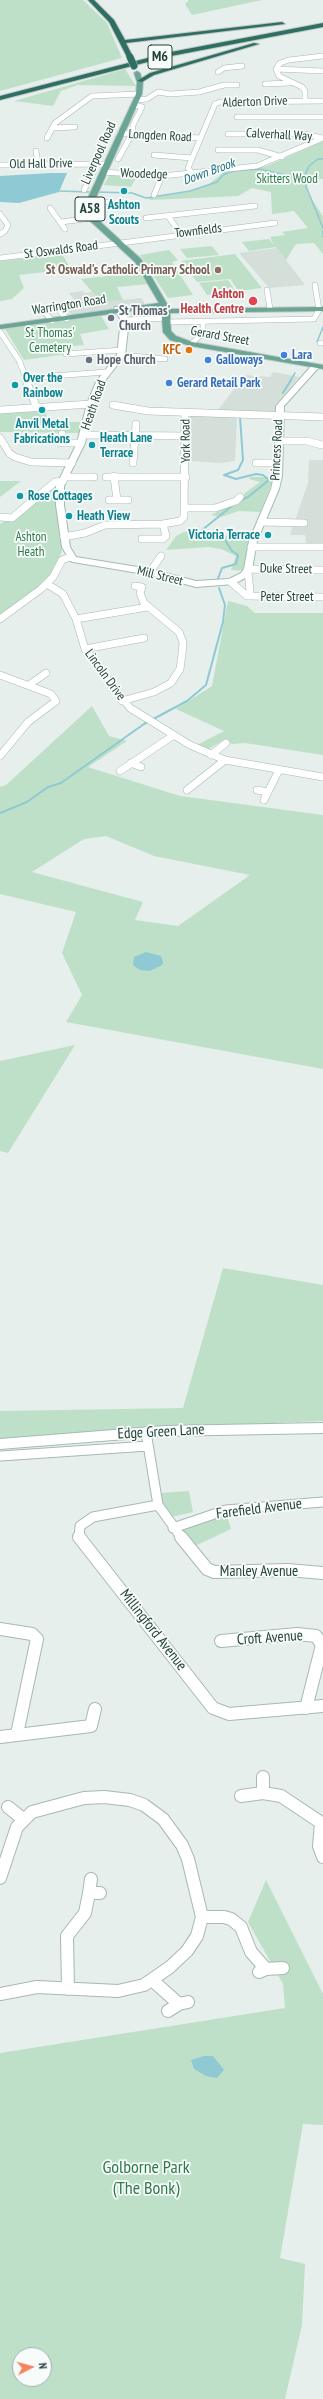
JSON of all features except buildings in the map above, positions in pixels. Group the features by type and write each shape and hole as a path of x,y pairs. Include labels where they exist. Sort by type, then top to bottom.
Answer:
{"highway":[{"name":"A58","path":"91,0 112,21 137,73"},
{"name":"M6","path":"123,42 323,20"},
{"name":"M6","path":"0,93 156,53 323,20"},
{"name":"M6","path":"137,73 152,74 323,26"},
{"name":"M6","path":"0,98 164,56 323,26"},
{"path":"140,81 152,74"}],"main road":[{"name":"A58","path":"137,73 140,81"},
{"name":"Liverpool Road","path":"92,218 90,202 120,133 137,100 140,81"},
{"name":"A58","path":"92,218 121,243 138,261 167,314"},
{"name":"Warrington Road","path":"0,328 118,310 167,314 270,309 321,309"},
{"name":"Gerard Street","path":"167,314 167,332 178,340 192,344 321,366"}],"street":[{"path":"276,69 280,63 289,60 323,56"},
{"path":"224,85 219,80 216,72 224,68 243,66"},
{"path":"276,69 322,72"},
{"path":"276,69 279,76 292,82 304,91 305,101"},
{"path":"265,84 292,82"},
{"path":"83,94 137,100 147,99 158,92 170,94 199,92 224,85 238,85"},
{"path":"47,138 52,128 76,106 92,96"},
{"name":"Liverpool Road","path":"118,159 132,134 133,125 142,107 137,100"},
{"name":"Alderton Drive","path":"192,173 188,168 215,104 220,102 277,109 305,101 323,101"},
{"path":"241,118 277,109 323,117"},
{"path":"52,128 74,128"},
{"name":"Calverhall Way","path":"228,134 235,132 304,134 323,138"},
{"name":"Longden Road","path":"120,133 200,138"},
{"path":"40,138 55,140"},
{"name":"Woodedge","path":"103,172 162,176 260,165 282,157 323,138"},
{"path":"218,150 228,148 266,151 282,157"},
{"path":"36,151 38,164"},
{"path":"154,155 192,158"},
{"path":"78,185 85,188 94,171 90,164"},
{"name":"Old Hall Drive","path":"0,165 107,164"},
{"path":"162,176 155,194 162,193"},
{"path":"90,202 107,202"},
{"path":"146,218 255,206"},
{"path":"50,208 66,230"},
{"path":"0,214 8,225 5,231 0,234"},
{"path":"168,216 180,233"},
{"path":"61,222 92,218"},
{"name":"Townfields","path":"121,243 180,233 275,223"},
{"name":"St Oswalds Road","path":"0,258 121,243"},
{"path":"125,320 167,314 204,321 314,319 321,309 315,285"},
{"path":"267,290 270,309"},
{"path":"52,321 43,310 57,308 67,318"},
{"path":"118,310 125,320 122,352"},
{"path":"192,344 203,333 204,321"},
{"path":"0,332 17,357 36,406"},
{"path":"66,354 122,352 165,359"},
{"name":"Heath Road","path":"70,556 64,537 59,492 83,439 92,404 106,372 122,352"},
{"name":"Princess Road","path":"250,596 248,570 252,547 275,489 278,464 280,406 321,366"},
{"path":"26,378 106,372"},
{"path":"0,410 36,406 92,404"},
{"path":"113,405 148,411 185,412"},
{"name":"York Road","path":"64,537 85,533 105,525 163,524 180,521 184,518 186,477 185,412 323,417"},
{"path":"133,463 136,424"},
{"path":"62,434 61,443 83,439 134,436 185,436"},
{"path":"0,438 10,454 15,458 31,462 72,463"},
{"path":"279,441 322,444"},
{"path":"256,463 278,464"},
{"path":"114,476 117,500"},
{"path":"0,517 10,519 55,482 64,479 94,477"},
{"path":"106,477 186,477"},
{"path":"184,508 215,508 236,502 240,497"},
{"path":"109,500 128,500"},
{"path":"261,522 304,522"},
{"path":"142,539 163,539 166,536 163,524"},
{"path":"252,547 323,547"},
{"path":"0,619 47,584 62,560 70,556"},
{"name":"Mill Street","path":"70,556 79,560 150,572 196,584 230,582 240,578 248,570"},
{"path":"150,572 161,556"},
{"name":"Duke Street","path":"248,570 323,570"},
{"name":"Peter Street","path":"230,582 246,596 323,597"},
{"name":"Lincoln Drive","path":"47,584 63,594 76,619 85,649 122,701 150,721 211,755 225,760 323,777"},
{"path":"122,701 163,688 170,683 180,669 183,642 179,632 148,607 141,598 138,587 150,589"},
{"path":"76,619 148,607"},
{"path":"85,649 135,643 144,638"},
{"path":"29,685 46,673"},
{"path":"0,675 51,694 55,696 56,701 28,722 0,756"},
{"path":"120,771 165,739 174,735"},
{"path":"211,755 226,743"},
{"path":"187,790 225,760"},
{"path":"131,763 141,767"},
{"path":"264,800 279,770"},
{"path":"197,773 205,776"},
{"path":"257,790 268,792"},
{"name":"Edge Green Lane","path":"0,1450 146,1432 323,1428"},
{"name":"Manley Avenue","path":"146,1432 158,1505 173,1528 207,1569 214,1572 287,1570 323,1573"},
{"name":"Edge Green Lane","path":"0,1450 148,1446"},
{"name":"Farefield Avenue","path":"173,1528 226,1510 323,1502"},
{"name":"Millingford Avenue","path":"158,1505 93,1517 80,1526 79,1538 213,1708 229,1714 323,1706"},
{"path":"0,1629 32,1634 37,1639 16,1734"},
{"name":"Croft Avenue","path":"221,1641 291,1634 316,1636 322,1645 306,1708"},
{"path":"0,1737 91,1726 96,1709"},
{"path":"263,1777 263,1793"},
{"path":"241,1796 263,1793 280,1796 322,1824 319,1846 323,1857"},
{"path":"0,1878 7,1861 17,1827 22,1819 43,1808 84,1798 119,1798 144,1805 163,1819 182,1845 188,1859 202,1917 197,1936 187,1951 152,1980 133,1989 118,1992 37,1987 0,1994"},
{"path":"8,1808 22,1819"},
{"path":"68,1989 67,1936 86,1913 94,1893 91,1879"},
{"path":"202,1917 224,1917 237,1922 245,1932 252,1952 263,1971 283,1968"},
{"path":"152,1980 184,2003 168,2011"}],"shaded area":[{"name":"St Oswald's Catholic Primary School","path":"277,248 305,285 269,288 239,253"},
{"path":"83,291 84,293 92,292 101,302 142,298 145,305 72,315 59,302 74,299 69,293"},
{"path":"148,308 161,309 162,317 129,318 123,311"},
{"path":"273,372 299,377 275,405 275,413 217,411 245,375 270,377"},
{"path":"190,416 237,416 235,461 219,463 191,461"},
{"path":"309,460 323,460 323,546 307,546 305,535 290,535 308,483"}],"green space":[{"path":"0,0 83,0 107,23 122,58 0,91"},
{"path":"189,0 262,0 192,15 185,4"},
{"path":"125,69 136,86 78,85 61,91 53,106 14,101"},
{"name":"Skitters Wood","path":"323,141 323,179 308,179 307,192 323,216 323,254 314,243 296,244 286,260 276,247 249,251 242,242 269,239 274,245 270,237 285,235 282,232 308,228 294,211 272,214 271,192 252,188 238,196 150,200 148,198 186,192 208,185 224,172 267,166"},
{"path":"110,174 137,176 131,187 104,185"},
{"path":"212,246 219,255 187,258 180,249"},
{"path":"169,250 178,260 172,262 193,295 168,298 140,255"},
{"path":"62,254 71,269 19,275 24,288 12,299 0,301 0,261"},
{"name":"St Oswald's Catholic Primary School","path":"235,254 262,288 239,291 230,279 197,282 181,261"},
{"path":"142,272 149,284 117,287 123,300 101,302 81,279"},
{"path":"228,280 236,292 207,295 199,283"},
{"name":"St Thomas' Cemetery","path":"101,316 109,329 80,334 84,345 65,347 67,354 24,360 5,329"},
{"path":"47,411 45,422 83,422 80,433 0,432 0,413"},
{"path":"250,477 271,477 272,482 260,512 239,511 221,517 211,515 240,500 245,493 260,482 249,479"},
{"path":"0,481 21,481 0,497"},
{"name":"Ashton Heath","path":"52,487 56,489 62,551 52,574 43,585 0,616 0,524"},
{"path":"195,530 216,535 240,536 253,533 245,571 231,570 236,556 221,549 208,547 166,550 176,536 184,532"},
{"path":"228,601 247,606 255,613 323,613 323,755 245,743 232,744 224,740 207,750 197,745 224,731 176,709 212,686"},
{"path":"92,706 109,736 127,741 88,767 180,796 323,815 323,1069 66,1022 82,995 62,953 76,912 0,894 0,787 6,785","holes":["106,836 154,856 250,875 178,926 135,920 143,902 32,872 84,839"]},
{"path":"75,1045 8,1153 0,1151 0,1061"},
{"path":"223,1268 323,1285 323,1421 150,1428 0,1440 0,1411 183,1408"},
{"path":"189,1491 193,1512 171,1517 163,1504 161,1493"},
{"path":"226,1513 231,1529 195,1546 182,1529"},
{"name":"Golborne Park (The Bonk)","path":"266,1880 323,1994 323,2125 303,2124 280,2258 305,2264 302,2325 285,2399 0,2399 0,2053 285,2008 283,1984 248,1922"}],"water":[{"path":"67,173 59,192 19,203 0,202 0,176"},
{"path":"146,952 161,956 163,962 162,965 150,971 140,970 133,965 134,957"},
{"path":"204,2056 213,2056 224,2070 217,2078 206,2076 194,2069 191,2060"}],"waterway":[{"path":"303,179 309,166 318,159 323,159"},
{"name":"Down Brook","path":"98,192 132,193 146,198 190,191 217,182 223,175 233,171 259,169 303,179"},
{"path":"303,179 323,228"},
{"name":"Down Brook","path":"60,191 89,192"},
{"path":"323,231 323,237"},
{"path":"323,327 317,342 323,346"},
{"path":"290,381 295,373"},
{"path":"283,393 291,380"},
{"path":"237,502 248,497 269,480 263,475 256,474 236,479 224,475 238,470 243,460 240,417"},
{"path":"217,581 222,568 236,564 238,555 232,551 223,537 201,531 233,505"},
{"path":"0,813 27,802 48,787 61,783 144,724 187,701 206,685 223,622 225,605 219,588"}],"place":[{"name":"Ashton Scouts","path":"124,191"},
{"name":"St Oswald's Catholic Primary School","path":"218,270"},
{"name":"Ashton Health Centre","path":"253,301"},
{"name":"St Thomas' Church","path":"111,318"},
{"name":"KFC","path":"189,350"},
{"name":"Lara","path":"284,355"},
{"name":"Hope Church","path":"89,360"},
{"name":"Galloways","path":"208,360"},
{"name":"Gerard Retail Park","path":"169,383"},
{"name":"Over the Rainbow","path":"15,385"},
{"name":"Anvil Metal Fabrications","path":"42,410"},
{"name":"Heath Lane Terrace","path":"92,445"},
{"name":"Rose Cottages","path":"20,496"},
{"name":"Heath View","path":"69,516"},
{"name":"Victoria Terrace","path":"268,535"}]}
